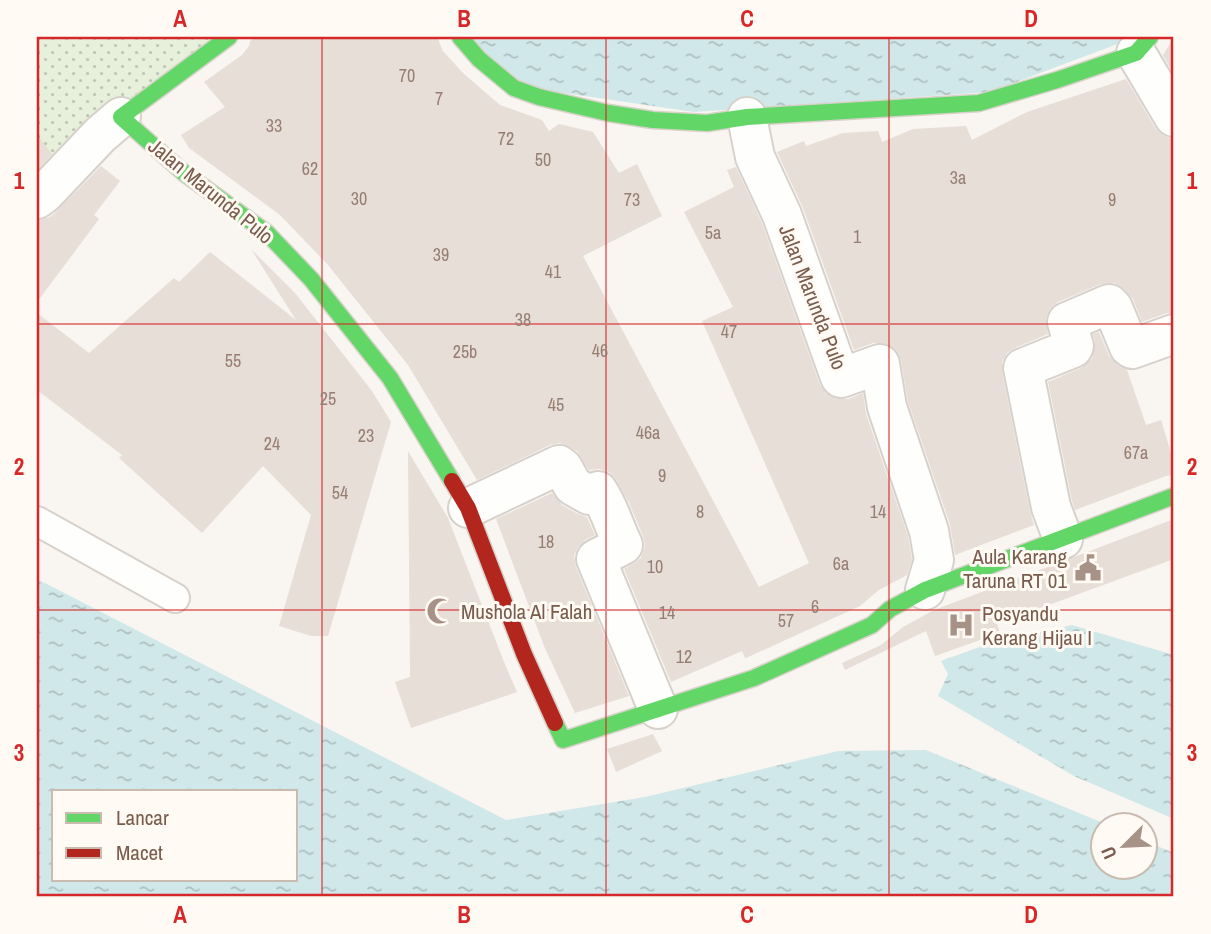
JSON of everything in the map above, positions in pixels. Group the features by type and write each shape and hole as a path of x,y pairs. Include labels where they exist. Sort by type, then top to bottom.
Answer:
{"street":[{"path":"37,199 121,117 229,37"},
{"path":"460,37 479,59 514,88 539,97 653,120 707,123 747,117 979,103 1057,80 1143,45 1174,117"},
{"name":"Jalan Marunda Pulo","path":"121,117 184,173 267,233 311,279 390,378 468,508 524,654 563,740 766,673 872,625 890,609 925,590 1174,496"},
{"name":"Jalan Marunda Pulo","path":"747,117 755,157 782,215 840,377 880,364 887,407 929,531 934,560 925,590"},
{"path":"1062,539 1051,507 1023,368 1073,348 1067,322 1109,304 1132,349 1174,334"},
{"path":"468,508 559,465 573,486 589,495 598,491 608,506 624,545 596,559 658,709"}],"lane":[{"path":"37,521 175,598"}],"green space":[{"path":"37,37 218,37 37,194"}],"water":[{"path":"466,37 1136,37 990,92 694,112 523,87"},
{"path":"37,579 506,820 645,797 838,751 926,750 1088,817 1088,881 1158,881 1158,846 1174,853 1174,897 37,897"},
{"path":"1072,625 1174,655 1174,819 1074,776 938,696 948,674 941,661 988,644"}],"building":[{"path":"255,37 439,37 443,51 463,73 500,105 542,120 549,131 559,124 593,132 619,173 637,164 662,216 583,256 759,587 809,563 702,321 733,307 684,212 734,187 727,170 736,167 762,223 820,385 826,393 837,399 848,399 863,393 866,414 908,536 912,559 907,575 879,590 860,606 746,658 742,651 671,682 624,569 641,558 645,546 629,503 616,479 609,472 600,469 589,470 577,451 560,443 550,445 477,480 408,365 328,265 280,215 189,148 181,135 225,107 204,82 242,55"},
{"path":"1174,37 1174,75 1163,55"},
{"path":"1126,79 1156,129 1164,136 1174,139 1174,313 1142,322 1133,299 1124,289 1114,283 1101,284 1058,302 1046,317 1048,334 1007,353 1002,362 1002,372 1034,525 955,555 950,524 908,402 901,360 895,349 884,343 873,343 854,350 803,208 777,152 804,141 806,146 843,133 878,131 882,142 913,129 966,126 972,140 1027,112"},
{"path":"37,135 52,154 37,170"},
{"path":"101,166 120,181 94,215 99,219 37,302 37,220 50,217"},
{"path":"251,249 295,293 372,391 391,422 328,636 311,636 279,626 311,515 263,466 202,533 119,458 122,455 37,390 37,313 89,353 174,278 179,282 210,252 296,320"},
{"path":"1099,332 1109,356 1117,365 1127,370 1146,425 1161,420 1174,463 1174,475 1075,510 1048,382 1081,368 1092,359 1095,341 1093,334"},
{"path":"408,451 448,518 517,692 411,728 395,682 410,677"},
{"path":"552,493 562,505 587,517 595,535 578,547 574,556 576,567 629,696 575,713 544,646 496,519"},
{"path":"1174,519 1174,559 997,624 1000,633 935,656 926,631 845,670 842,663 881,645 903,627 934,610"},
{"path":"653,734 662,751 616,772 607,749"}],"traffic: fast":[{"path":"229,37 121,117 184,173 267,233 311,279 390,378 452,481"},
{"path":"460,37 479,59 514,88 539,97 653,120 707,123 747,117 979,103 1136,53 1150,37"},
{"path":"555,723 563,740 754,678 872,625 890,609 925,590 1174,496"}],"traffic: jam":[{"path":"452,481 468,508 524,654 555,723"}],"place":[{"name":"Aula Karang Taruna RT 01","path":"1088,568"},
{"name":"Mushola Al Falah","path":"440,611"},
{"name":"Posyandu Kerang Hijau I","path":"961,625"}]}
